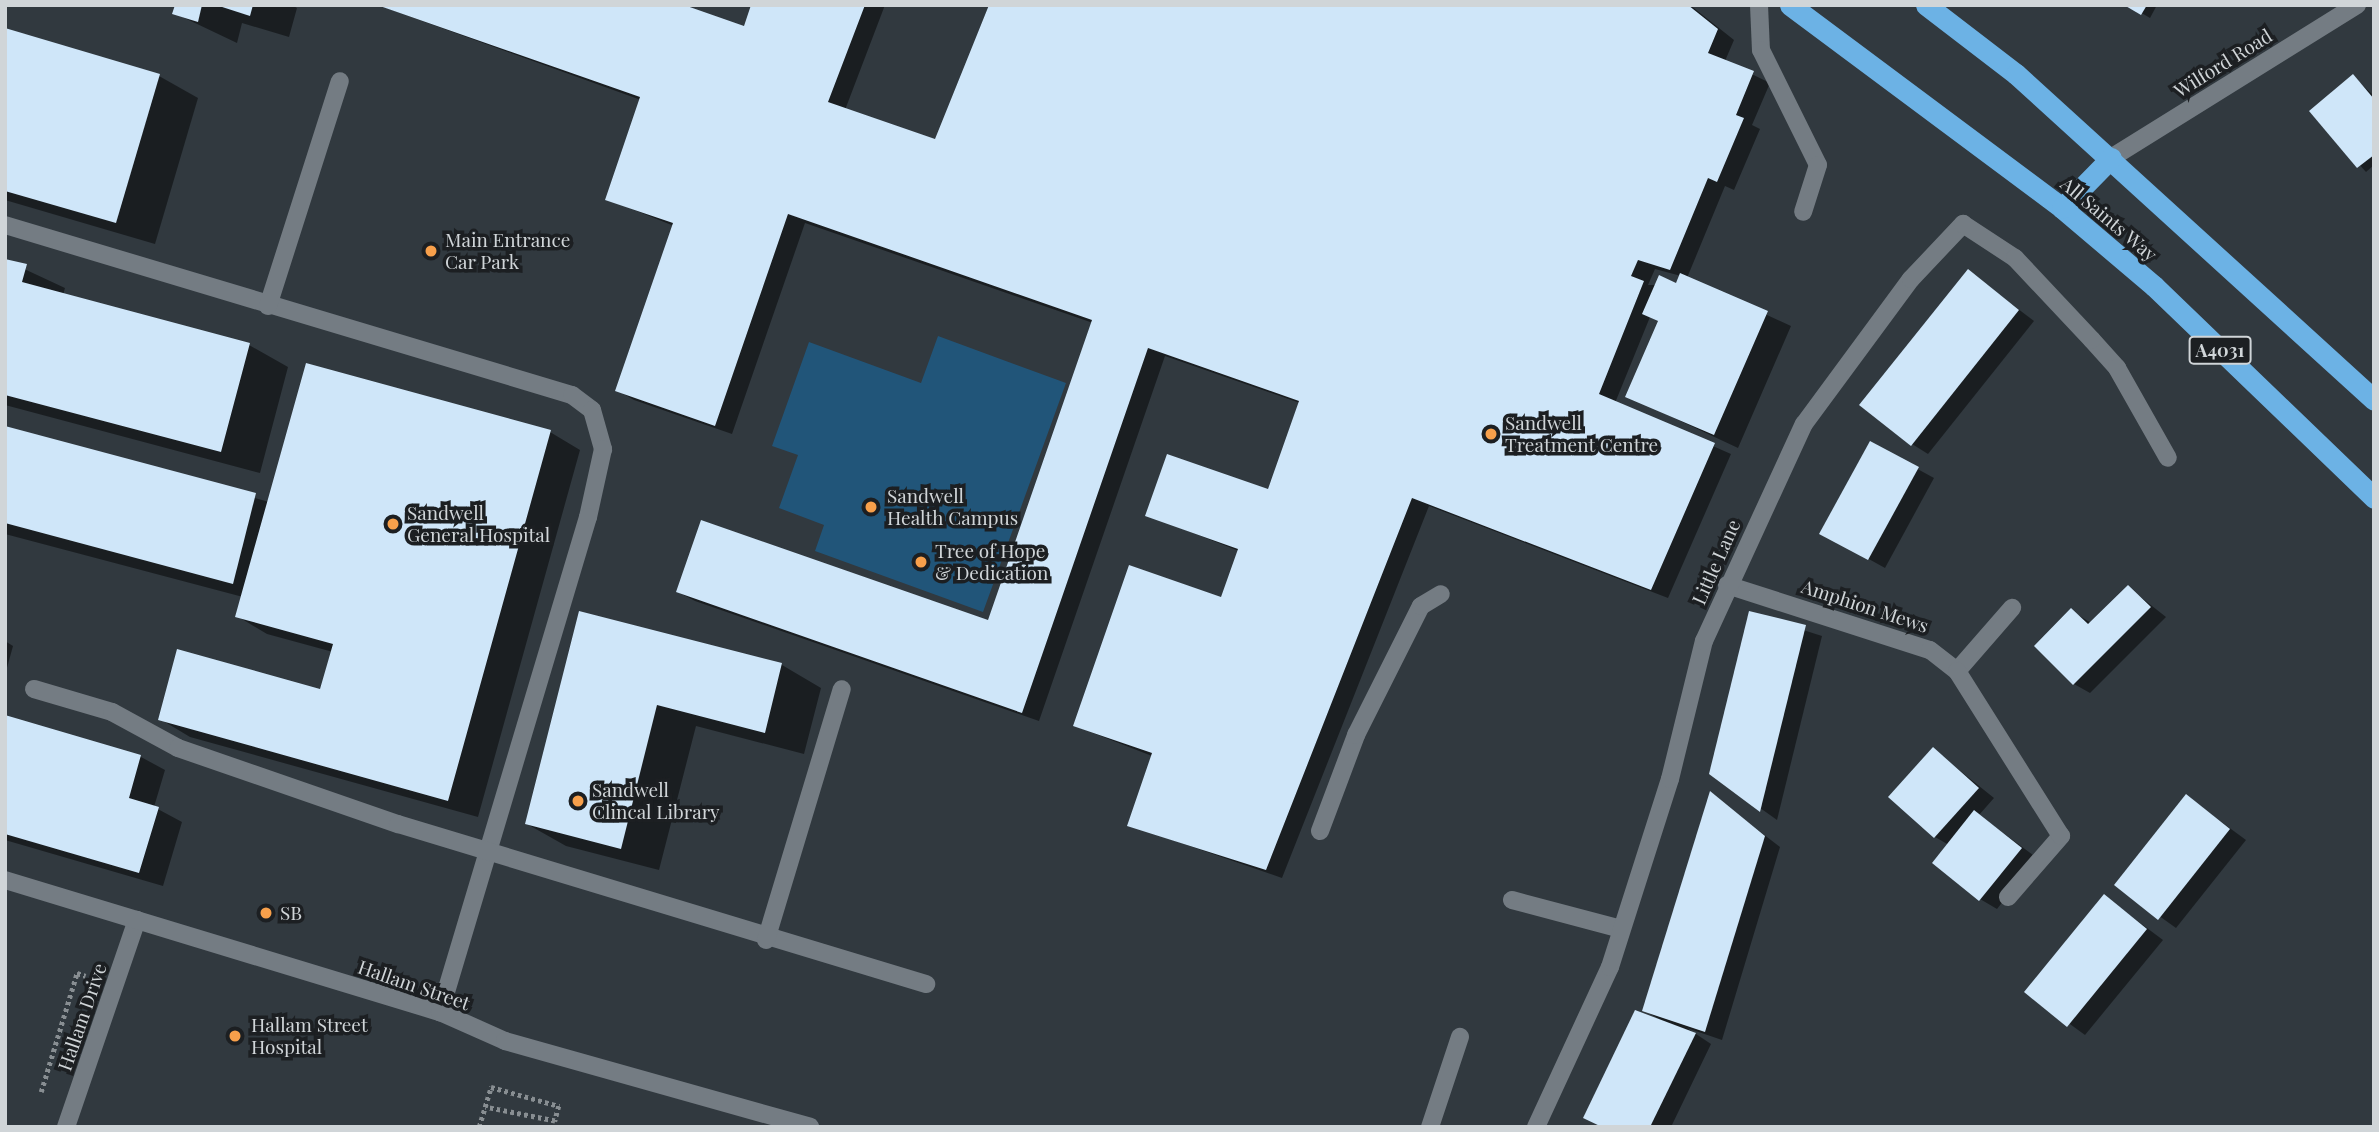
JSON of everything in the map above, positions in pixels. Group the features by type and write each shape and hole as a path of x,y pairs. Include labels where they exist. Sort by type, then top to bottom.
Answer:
{"highway":[{"name":"All Saints Way","path":"1790,5 2062,208 2154,286 2374,498"},
{"path":"1926,5 2110,158 2374,400"},
{"path":"2062,208 2110,158"}],"street":[{"path":"1759,5 1761,50 1818,165 1803,212"},
{"name":"Wilford Road","path":"2110,158 2357,5"},
{"path":"268,306 340,81"},
{"name":"Little Lane","path":"1536,1127 1621,929 1670,779 1704,641 1727,586 1804,424 1911,279 1963,224 2015,258 2117,368 2168,458"},
{"path":"5,225 581,402 592,410 603,449 483,852 440,1013"},
{"name":"Amphion Mews","path":"1727,586 1930,650 1957,671 2061,836 2008,897"},
{"path":"1320,831 1356,735 1421,606 1441,594"},
{"path":"1957,671 2012,608"},
{"path":"34,689 112,712 178,748 238,770 483,852 766,940 926,984"},
{"path":"766,940 842,689"},
{"name":"Hallam Street","path":"5,880 440,1013 505,1041 810,1127"},
{"path":"1512,900 1621,929"},
{"name":"Hallam Drive","path":"66,1127 137,920"},
{"path":"1430,1127 1460,1037"}],"path":[{"path":"479,1127 485,1107 491,1087 559,1106 555,1121 485,1107"}],"shaded area":[{"path":"938,336 1066,383 983,612 815,551 824,525 779,508 798,455 772,446 809,342 921,383"}],"building":[{"path":"175,5 202,5 198,22 172,14"},
{"path":"216,5 253,5 250,16"},
{"name":"Sandwell Treatment Centre","path":"377,5 684,5 744,26 751,5 865,5 828,102 935,139 989,5 1688,5 1718,29 1708,53 1754,71 1736,115 1744,118 1717,182 1708,178 1670,270 1638,260 1631,276 1644,281 1599,394 1715,443 1651,590 1412,498 1266,870 1127,826 1152,753 1073,726 1129,565 1221,597 1238,549 1145,516 1167,454 1268,489 1299,401 1148,348 1022,713 676,592 701,520 988,620 1092,320 788,214 715,426 615,391 673,223 605,200 640,97"},
{"path":"2124,5 2147,5 2141,15"},
{"path":"5,28 160,74 116,223 5,191"},
{"path":"2353,74 2374,99 2374,155 2357,168 2309,111"},
{"path":"5,259 27,264 22,282 250,343 221,452 5,395"},
{"path":"1968,269 2019,310 1911,446 1859,405"},
{"path":"1680,273 1768,311 1714,435 1625,397 1658,321 1642,314 1659,275 1676,283"},
{"name":"Sandwell General Hospital","path":"306,363 551,430 448,801 158,720 177,649 320,689 333,644 235,617"},
{"path":"5,426 256,493 233,584 5,523"},
{"path":"1870,441 1919,467 1868,560 1819,534"},
{"path":"2128,585 2151,607 2073,685 2034,646 2071,608 2088,624"},
{"path":"579,611 782,663 765,733 657,705 621,849 525,824"},
{"path":"1749,611 1806,625 1760,812 1709,774"},
{"path":"5,715 141,755 129,798 159,807 139,873 5,834"},
{"path":"1933,747 1979,788 1934,838 1888,797"},
{"path":"1710,791 1765,836 1705,1032 1642,1011"},
{"path":"2186,794 2230,829 2158,920 2114,885"},
{"path":"1974,810 2022,848 1979,901 1932,863"},
{"path":"2104,894 2147,929 2067,1027 2024,992"},
{"path":"1635,1010 1696,1033 1650,1127 1602,1127 1583,1118"}],"place":[{"name":"Main Entrance Car Park","path":"431,251"},
{"name":"Sandwell Treatment Centre","path":"1491,434"},
{"name":"Sandwell Health Campus","path":"871,507"},
{"name":"Sandwell General Hospital","path":"393,524"},
{"name":"Tree of Hope & Dedication","path":"921,562"},
{"name":"Sandwell Clincal Library","path":"578,801"},
{"name":"SB","path":"266,913"},
{"name":"Hallam Street Hospital","path":"235,1036"}]}
